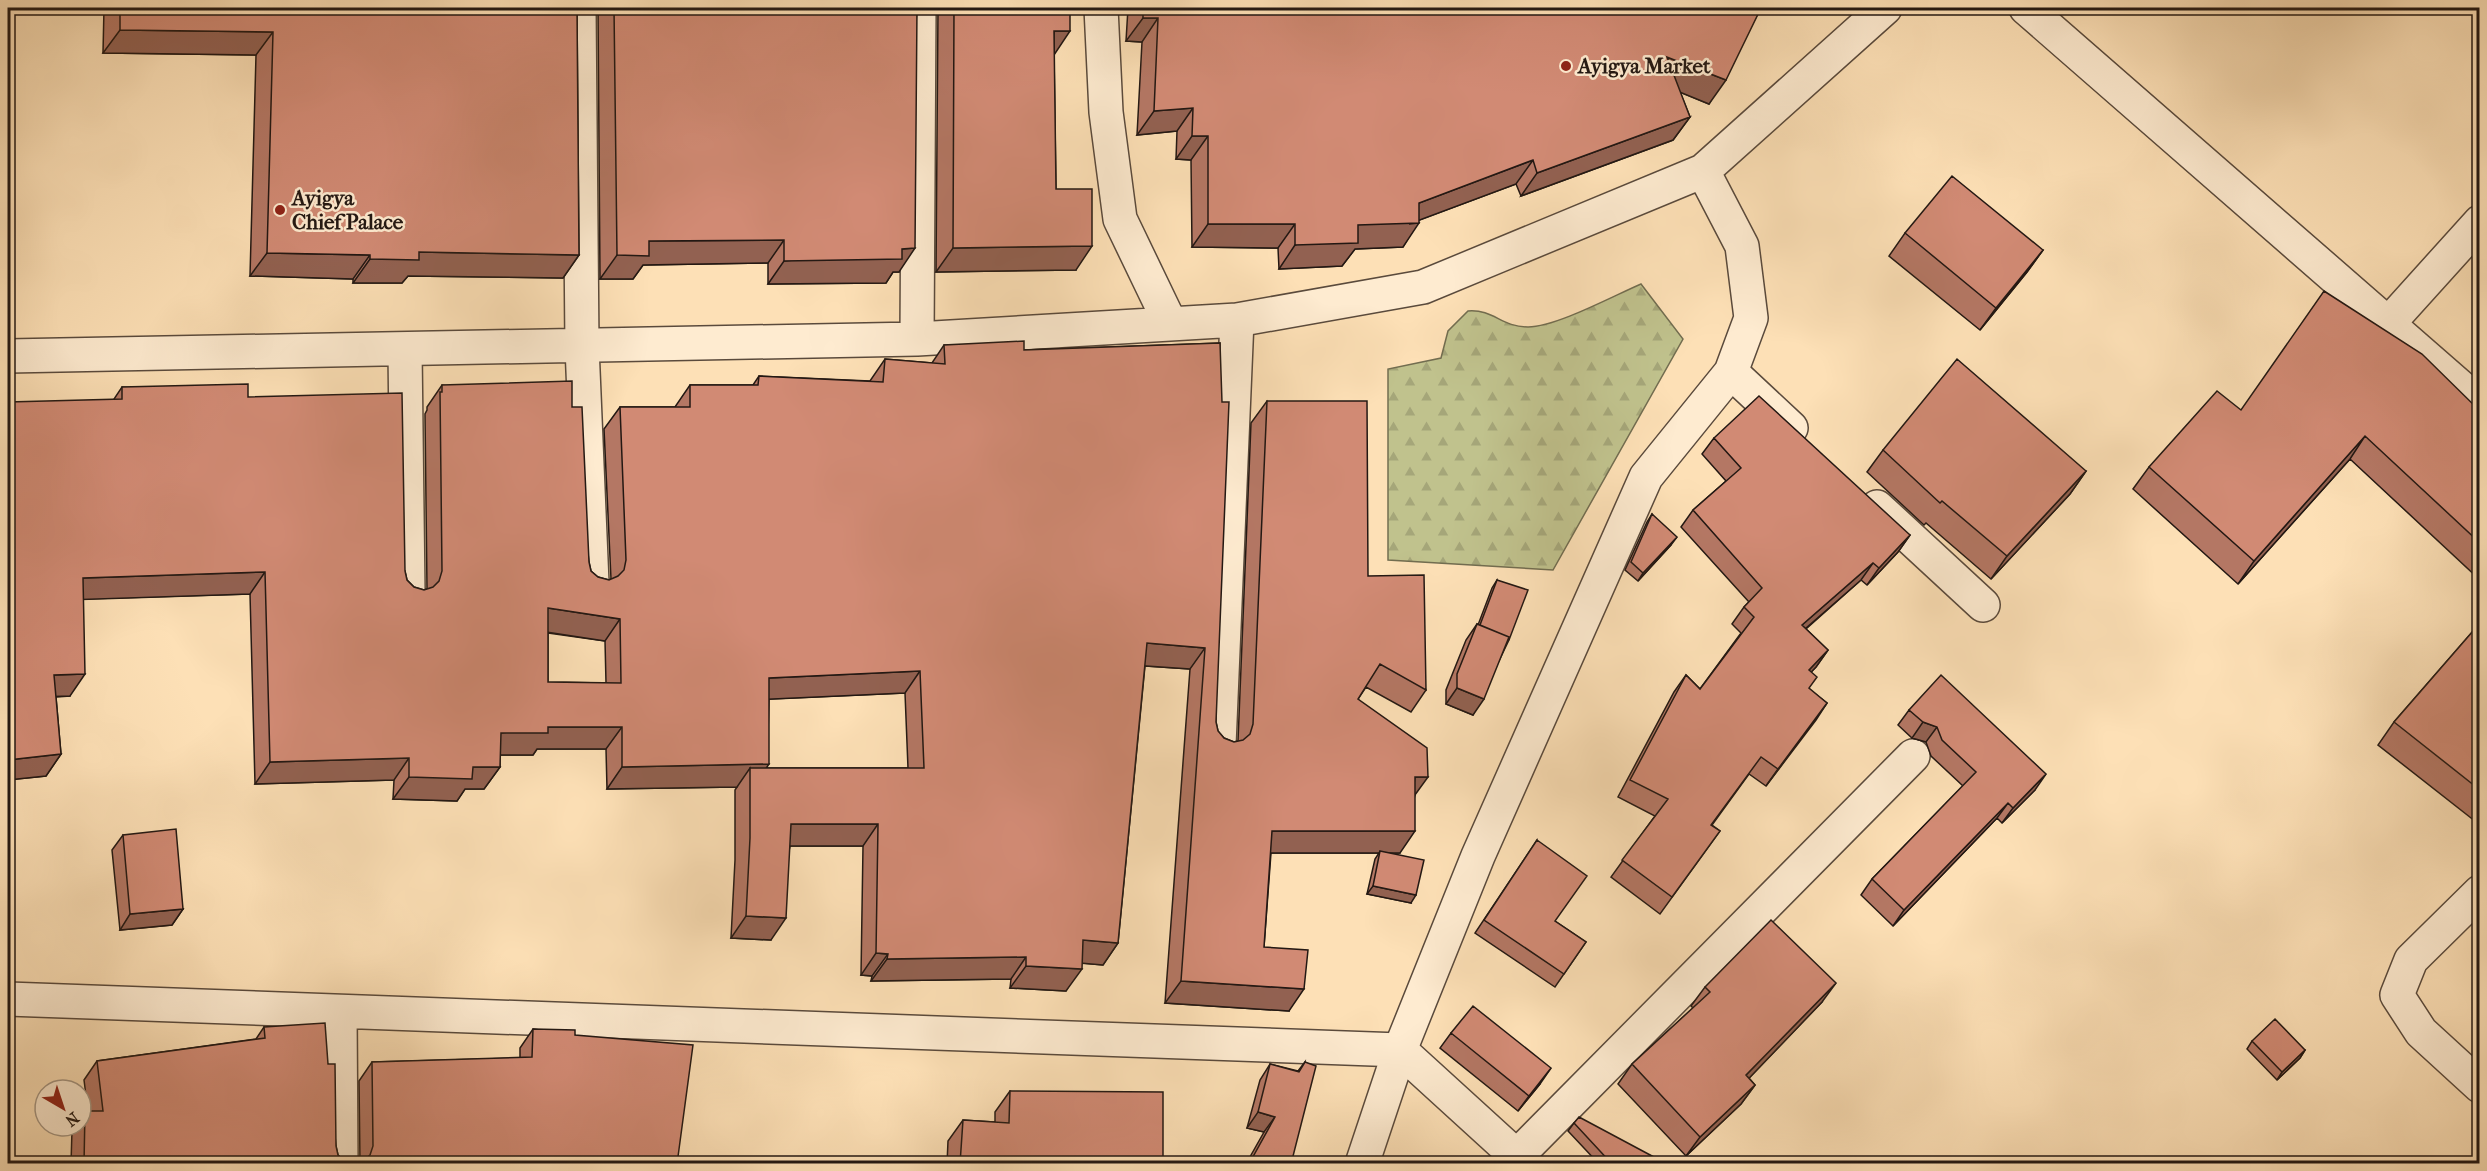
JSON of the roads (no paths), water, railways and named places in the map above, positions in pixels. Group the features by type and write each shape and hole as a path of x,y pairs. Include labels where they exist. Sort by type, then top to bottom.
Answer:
{"street":[{"path":"579,8 582,347 592,583"},
{"path":"917,339 919,8"},
{"path":"1101,8 1106,112 1120,219 1170,323"},
{"path":"8,356 917,339 1237,320 1423,287 1703,171 1886,8"},
{"path":"2045,13 2388,324 2480,404"},
{"path":"1362,1164 1400,1050 1478,856 1646,477 1731,372 1751,318 1742,246 1703,171"},
{"path":"2388,324 2480,222"},
{"path":"1220,745 1237,320"},
{"path":"405,350 408,593"},
{"path":"1731,372 1809,444"},
{"path":"1852,484 1983,605"},
{"path":"8,999 1400,1050 1521,1160 1913,756"},
{"path":"2480,892 2411,960 2397,995 2421,1032 2480,1086"},
{"path":"340,1012 341,1164"}],"place":[{"name":"Ayigya Market","path":"1566,66"},
{"name":"Ayigya Chief Palace","path":"280,210"}]}
